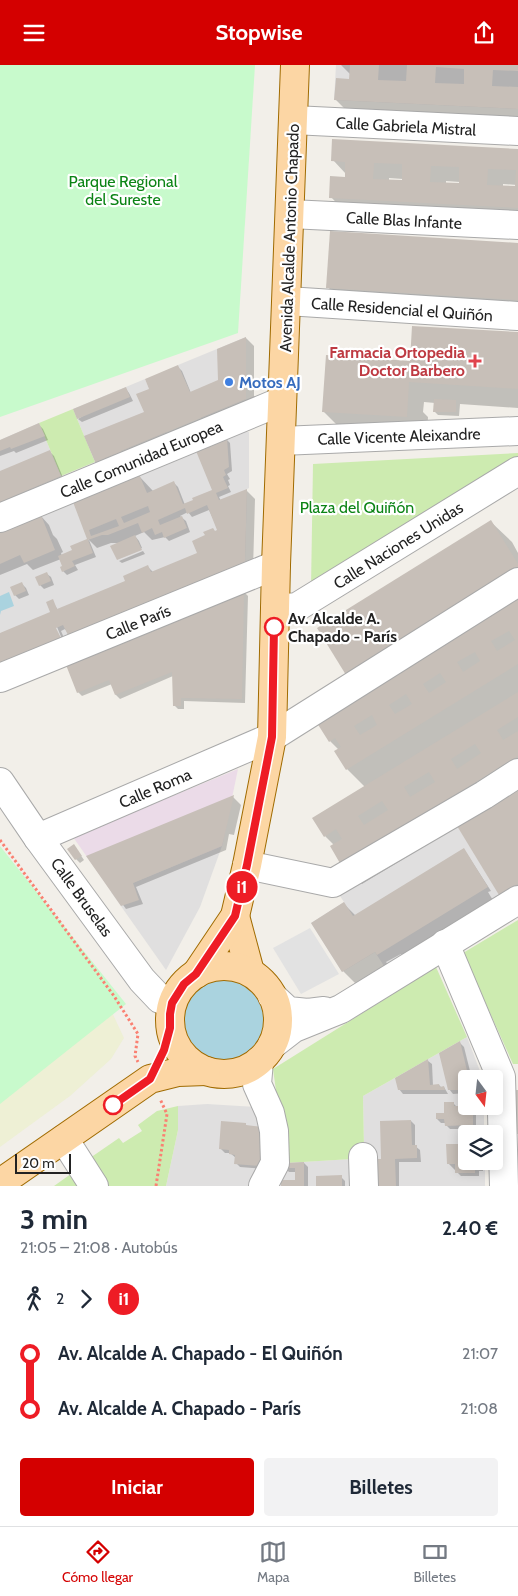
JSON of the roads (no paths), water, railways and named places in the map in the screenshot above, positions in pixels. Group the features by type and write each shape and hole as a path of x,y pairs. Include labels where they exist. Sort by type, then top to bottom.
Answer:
{"main road":[{"name":"Avenida Alcalde Antonio Chapado","path":"196,974 235,916 272,737 276,565 295,65"},
{"name":"Avenida Alcalde Antonio Chapado","path":"235,916 250,972"},
{"path":"150,1079 164,1050 171,1015 184,984 196,974 214,967 232,967 250,972 263,983 272,996 278,1013 277,1029 266,1053 247,1069 234,1073 220,1074 206,1071 193,1065 182,1055 174,1042 171,1015"},
{"path":"0,1183 150,1079 178,1072 206,1071"}],"street":[{"name":"Calle Gabriela Mistral","path":"293,120 518,131"},
{"name":"Calle Blas Infante","path":"290,214 518,225"},
{"name":"Calle Residencial el Quiñón","path":"287,301 518,316"},
{"name":"Calle Comunidad Europea","path":"0,518 282,401"},
{"name":"Calle Vicente Aleixandre","path":"281,441 518,431"},
{"name":"Calle Naciones Unidas","path":"275,609 297,607 518,471"},
{"name":"Calle París","path":"0,678 276,565"},
{"name":"Calle Roma","path":"38,838 272,737 518,582"},
{"path":"247,865 333,883 484,795 518,773"},
{"name":"Calle Bruselas","path":"0,782 38,838 142,980 160,999 171,1015"},
{"path":"263,1186 275,1163 274,1131 270,1113 257,1085 266,1053 294,1028 341,1009 518,900"},
{"path":"445,944 510,1077 504,1186"},
{"path":"272,996 288,1011 308,1013 341,1009"},
{"path":"64,1139 94,1186"},
{"path":"363,1157 364,1186"}],"water":[{"path":"9,592 14,606 1,611 0,615 0,596"},
{"path":"223,979 239,982 253,991 262,1005 265,1021 262,1037 253,1051 239,1060 223,1063 207,1060 193,1051 184,1037 181,1021 184,1005 193,991 207,982"}],"place":[{"name":"Farmacia Ortopedia Doctor Barbero","path":"475,361"},
{"name":"Motos AJ","path":"229,382"},
{"name":"Av. Alcalde A. Chapado - París","path":"274,627"}],"park label":[{"name":"Parque Regional del Sureste","path":"123,190"},
{"name":"Plaza del Quiñón","path":"357,507"}]}
